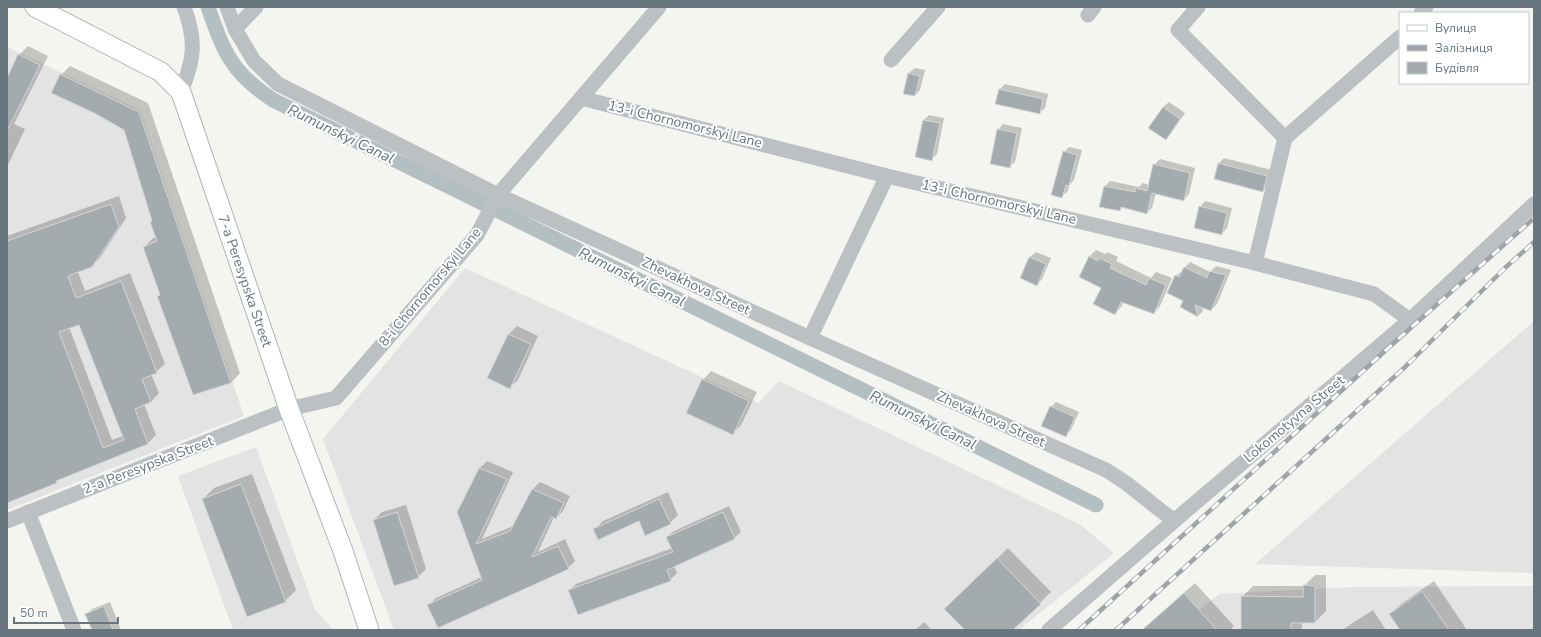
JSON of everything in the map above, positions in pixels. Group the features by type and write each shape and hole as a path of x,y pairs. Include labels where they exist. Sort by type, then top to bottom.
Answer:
{"main road":[{"name":"7-a Peresypska Street","path":"34,7 161,72 181,92 289,409 340,544 369,630"}],"street":[{"path":"181,92 190,67 193,47 190,23 184,7"},
{"name":"Zhevakhova Street","path":"227,7 235,29 254,61 278,84 498,195 810,338 1106,470 1174,521"},
{"path":"235,29 256,7"},
{"name":"8-i Chornomorskyi Lane","path":"289,409 336,398 477,235 498,195 659,7"},
{"path":"891,60 938,7"},
{"path":"1198,7 1178,30 1285,138"},
{"path":"1255,263 1285,138 1399,38"},
{"name":"13-i Chornomorskyi Lane","path":"581,98 886,176 1255,263 1374,294 1410,320"},
{"path":"810,338 886,176"},
{"name":"Lokomotyvna Street","path":"1049,630 1174,521 1410,320 1534,204"},
{"name":"2-a Peresypska Street","path":"7,521 289,409"},
{"path":"28,512 74,630"}],"shaded area":[{"path":"7,47 140,110 244,416 7,510"},
{"path":"465,268 758,403 779,381 1081,525 1114,553 1019,630 394,630 323,439"},
{"path":"1534,321 1534,573 1255,564"},
{"path":"256,447 315,610 334,630 233,630 178,476"},
{"path":"1534,586 1534,630 1176,630 1219,594 1353,587"}],"building":[{"path":"18,54 40,65 7,131 7,78"},
{"path":"908,73 920,76 915,96 903,94"},
{"path":"60,74 139,112 231,383 193,395 157,296 160,295 143,247 157,241 150,222 152,221 124,130 94,113 51,93"},
{"path":"999,89 1043,99 1040,114 995,104"},
{"path":"1163,107 1180,119 1166,140 1148,128"},
{"path":"923,120 940,123 932,161 915,157"},
{"path":"997,129 1017,133 1010,168 990,164"},
{"path":"1063,151 1077,155 1069,186 1066,185 1062,198 1051,195"},
{"path":"1218,163 1267,176 1263,192 1214,179"},
{"path":"1153,164 1190,173 1184,201 1152,193 1147,214 1121,207 1120,211 1099,207 1104,186 1135,192 1136,188 1147,191"},
{"path":"111,204 119,227 92,267 68,276 76,298 121,281 157,373 142,379 151,402 135,409 148,444 56,481 57,483 7,503 7,241","holes":["79,325 124,440 103,448 59,332"]},
{"path":"1199,206 1227,213 1222,235 1194,228"},
{"path":"1089,256 1098,261 1099,258 1112,264 1110,268 1146,285 1149,278 1166,285 1154,314 1121,302 1115,315 1093,304 1101,288 1079,277"},
{"path":"1029,257 1046,264 1037,286 1020,278"},
{"path":"1184,267 1207,278 1209,271 1226,275 1211,311 1195,305 1198,317 1180,307 1183,301 1167,293 1175,275 1179,277"},
{"path":"508,334 531,344 510,389 487,378"},
{"path":"702,379 749,401 733,435 686,413"},
{"path":"1050,406 1075,417 1066,437 1041,426"},
{"path":"479,468 507,479 476,544 510,531 532,489 564,503 556,519 551,517 532,557 558,546 569,569 438,628 427,605 482,580 457,512"},
{"path":"241,484 286,602 247,617 202,499"},
{"path":"659,499 671,524 645,536 639,521 598,540 593,529"},
{"path":"397,512 419,578 394,586 373,520"},
{"path":"723,512 735,539 667,570 671,581 578,615 568,590 673,552 666,537"},
{"path":"997,558 1041,604 1013,630 965,630 944,609"},
{"path":"1303,585 1315,586 1315,623 1291,623 1291,630 1241,630 1241,596 1303,597"},
{"path":"1422,591 1449,630 1400,630 1389,614"},
{"path":"1184,593 1217,630 1142,630"},
{"path":"104,606 113,630 92,630 85,614"}],"waterway":[{"name":"Rumunskyi Canal","path":"208,7 219,37 231,61 248,81 273,100 1096,505"}],"railway":[{"path":"1079,630 1396,341 1534,218"},
{"path":"1116,630 1404,368 1506,267 1534,242"}]}
